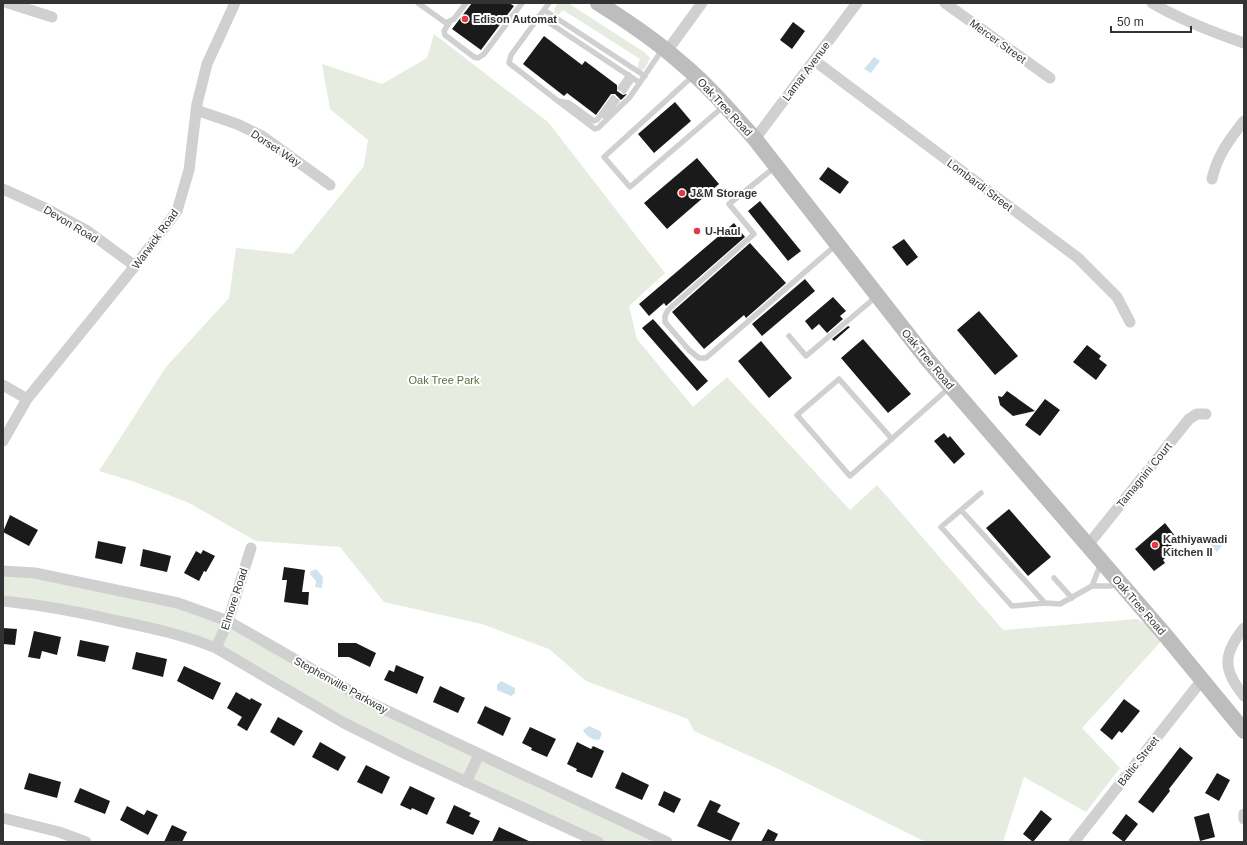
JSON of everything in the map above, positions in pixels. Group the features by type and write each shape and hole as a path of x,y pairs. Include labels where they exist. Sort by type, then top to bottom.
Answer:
{"main road":[{"name":"Oak Tree Road","path":"598,3 665,49 695,75 725,105 755,139 877,296 951,386 1120,582 1244,731"}],"street":[{"path":"8,3 52,17"},
{"name":"Warwick Road","path":"3,441 27,399 135,266 177,210 190,170 196,110 207,64 235,3"},
{"path":"665,49 702,3"},
{"name":"Lamar Avenue","path":"755,139 857,3"},
{"name":"Mercer Street","path":"945,3 1050,78"},
{"path":"1152,3 1173,16 1214,33 1244,43"},
{"name":"Lombardi Street","path":"815,61 1078,258 1117,297 1130,322"},
{"name":"Dorset Way","path":"196,110 237,124 262,136 330,185"},
{"path":"1212,179 1216,163 1224,147 1244,121"},
{"name":"Devon Road","path":"3,190 47,209 86,230 135,266"},
{"path":"3,385 27,399"},
{"name":"Tamagnini Court","path":"1088,545 1189,419 1197,414 1206,414"},
{"name":"Elmore Road","path":"216,648 228,621 251,548"},
{"name":"Stephenville Parkway","path":"3,571 35,573 178,604 228,621 375,705 667,842"},
{"path":"3,601 59,608 161,630 196,640 216,648 344,723 408,755 598,842"},
{"path":"1244,628 1235,640 1227,658 1230,675 1244,696"},
{"name":"Baltic Street","path":"1074,842 1202,680"},
{"path":"466,782 479,755"},
{"path":"1244,814 1244,819"},
{"path":"3,818 59,832 86,842"}],"lane":[{"path":"466,3 449,22 444,31 444,35 474,57 478,58 484,54 522,3"},
{"path":"549,3 511,55 509,63 590,125 598,128 630,97 665,49"},
{"path":"420,4 443,22 449,22"},
{"path":"544,10 645,76"},
{"path":"539,16 640,83"},
{"path":"695,75 604,158 630,187 725,105"},
{"path":"622,89 631,77"},
{"path":"558,101 569,103 592,120 597,120 615,99"},
{"path":"776,167 729,204 754,234 668,310 664,316 665,322 689,350 699,358 706,358 836,244"},
{"path":"789,336 806,356 877,296"},
{"path":"892,439 839,379 797,416 850,476 892,439 951,386"},
{"path":"981,493 941,527 1012,606 1046,603 1060,604 1092,586 1111,586 1120,582"},
{"path":"961,510 1046,603"},
{"path":"1092,586 1102,561"},
{"path":"1054,578 1072,598"}],"green space":[{"path":"558,3 568,3 644,52 650,58 645,68 641,71 637,68 640,59 563,10 557,16 555,15 554,9"},
{"name":"Oak Tree Park","path":"434,34 548,122 665,273 629,306 637,339 693,407 727,377 850,510 877,485 1003,630 1137,619 1166,636 1082,728 1120,768 1086,812 1024,777 1003,842 926,842 772,766 694,731 688,719 586,681 549,649 482,624 384,602 340,547 256,541 189,503 135,482 99,471 166,367 229,298 236,248 293,254 364,166 368,140 330,109 322,64 382,84 427,58"},
{"path":"3,571 206,612 336,684 667,842 598,842 408,755 196,640 3,601"}],"water":[{"path":"874,57 880,61 871,73 864,69"},
{"path":"1211,535 1222,546 1217,552 1206,540"},
{"path":"316,569 323,577 322,588 315,587 316,581 310,574 311,571"},
{"path":"501,681 515,688 515,693 511,696 497,690 497,685"},
{"path":"589,726 600,731 602,734 599,740 588,736 584,732 583,730"}],"building":[{"path":"472,3 509,3 514,6 481,50 452,29"},
{"path":"793,22 805,31 792,49 780,40"},
{"path":"544,36 582,65 585,61 617,85 617,91 623,95 627,94 621,100 615,94 611,94 596,115 567,93 564,96 523,64"},
{"path":"675,102 691,121 654,153 638,134"},
{"name":"J&M Storage","path":"697,158 719,184 667,229 644,203"},
{"path":"828,167 849,182 840,194 819,179"},
{"path":"760,201 801,251 788,261 748,211"},
{"path":"734,223 745,237 666,306 664,303 649,316 639,304"},
{"path":"904,239 918,257 907,266 892,247"},
{"path":"750,243 786,283 746,318 744,315 704,349 672,312"},
{"path":"805,279 815,291 762,336 752,324"},
{"path":"833,297 846,311 840,316 843,319 827,333 819,324 812,330 805,321"},
{"path":"979,311 1018,356 995,375 957,330"},
{"path":"653,319 708,381 697,391 642,328"},
{"path":"848,326 850,327 834,341 832,339"},
{"path":"863,339 911,394 888,413 841,358"},
{"path":"761,341 792,378 769,398 738,361"},
{"path":"1087,345 1101,356 1099,359 1107,365 1096,380 1073,362"},
{"path":"1007,391 1035,411 1013,416 1000,405 998,396 1002,397"},
{"path":"1045,399 1060,410 1040,436 1025,425"},
{"path":"944,433 948,438 950,436 965,454 954,464 934,441"},
{"path":"1009,509 1051,557 1028,576 986,528"},
{"path":"10,515 38,530 29,546 3,532"},
{"name":"Kathiyawadi Kitchen II","path":"1165,523 1175,536 1169,542 1174,549 1163,560 1165,563 1154,571 1135,549"},
{"path":"98,541 126,547 122,564 95,558"},
{"path":"143,549 171,556 167,572 140,566"},
{"path":"203,550 215,556 199,581 184,573 196,551 201,554"},
{"path":"284,567 305,570 302,592 309,592 308,605 284,602 287,580 282,580"},
{"path":"3,628 17,629 15,645 3,644"},
{"path":"34,631 61,637 57,655 42,651 40,659 28,657"},
{"path":"80,640 109,646 105,662 77,656"},
{"path":"338,643 356,643 376,653 370,667 349,657 338,657"},
{"path":"136,652 167,659 163,677 132,669"},
{"path":"396,665 424,677 417,694 384,680 389,670 394,672"},
{"path":"184,666 221,683 213,700 177,681"},
{"path":"440,686 465,698 458,713 433,702"},
{"path":"236,692 250,700 251,698 262,704 247,731 237,725 242,717 227,708"},
{"path":"1124,699 1140,711 1122,733 1119,731 1112,740 1100,730"},
{"path":"485,706 511,718 503,736 477,723"},
{"path":"278,717 303,731 294,746 270,732"},
{"path":"530,727 556,739 547,757 531,750 532,748 522,743"},
{"path":"320,742 346,757 338,771 312,757"},
{"path":"577,742 591,749 593,746 604,751 592,778 576,771 577,769 567,764"},
{"path":"1180,747 1193,758 1153,813 1138,802"},
{"path":"366,765 390,777 382,794 357,782"},
{"path":"622,772 649,785 642,800 615,788"},
{"path":"29,773 61,782 57,798 24,789"},
{"path":"1217,773 1230,780 1219,801 1205,793"},
{"path":"410,786 435,798 427,815 412,808 411,810 400,805"},
{"path":"80,788 110,801 105,814 74,802"},
{"path":"664,791 681,799 674,813 658,805"},
{"path":"710,800 721,805 717,812 740,823 731,841 697,826"},
{"path":"454,805 471,813 469,816 480,821 473,835 446,823"},
{"path":"127,806 144,815 147,810 158,815 148,835 120,820"},
{"path":"1041,810 1052,819 1033,842 1023,834"},
{"path":"1209,813 1215,837 1200,841 1194,817"},
{"path":"1126,814 1138,824 1124,842 1112,833"},
{"path":"172,825 187,832 182,842 164,842"},
{"path":"499,827 531,842 492,842"},
{"path":"768,829 778,834 774,842 761,842"}],"place":[{"name":"Edison Automat","path":"465,19"},
{"name":"J&M Storage","path":"682,193"},
{"name":"U-Haul","path":"697,231"},
{"name":"Kathiyawadi Kitchen II","path":"1155,545"}]}
